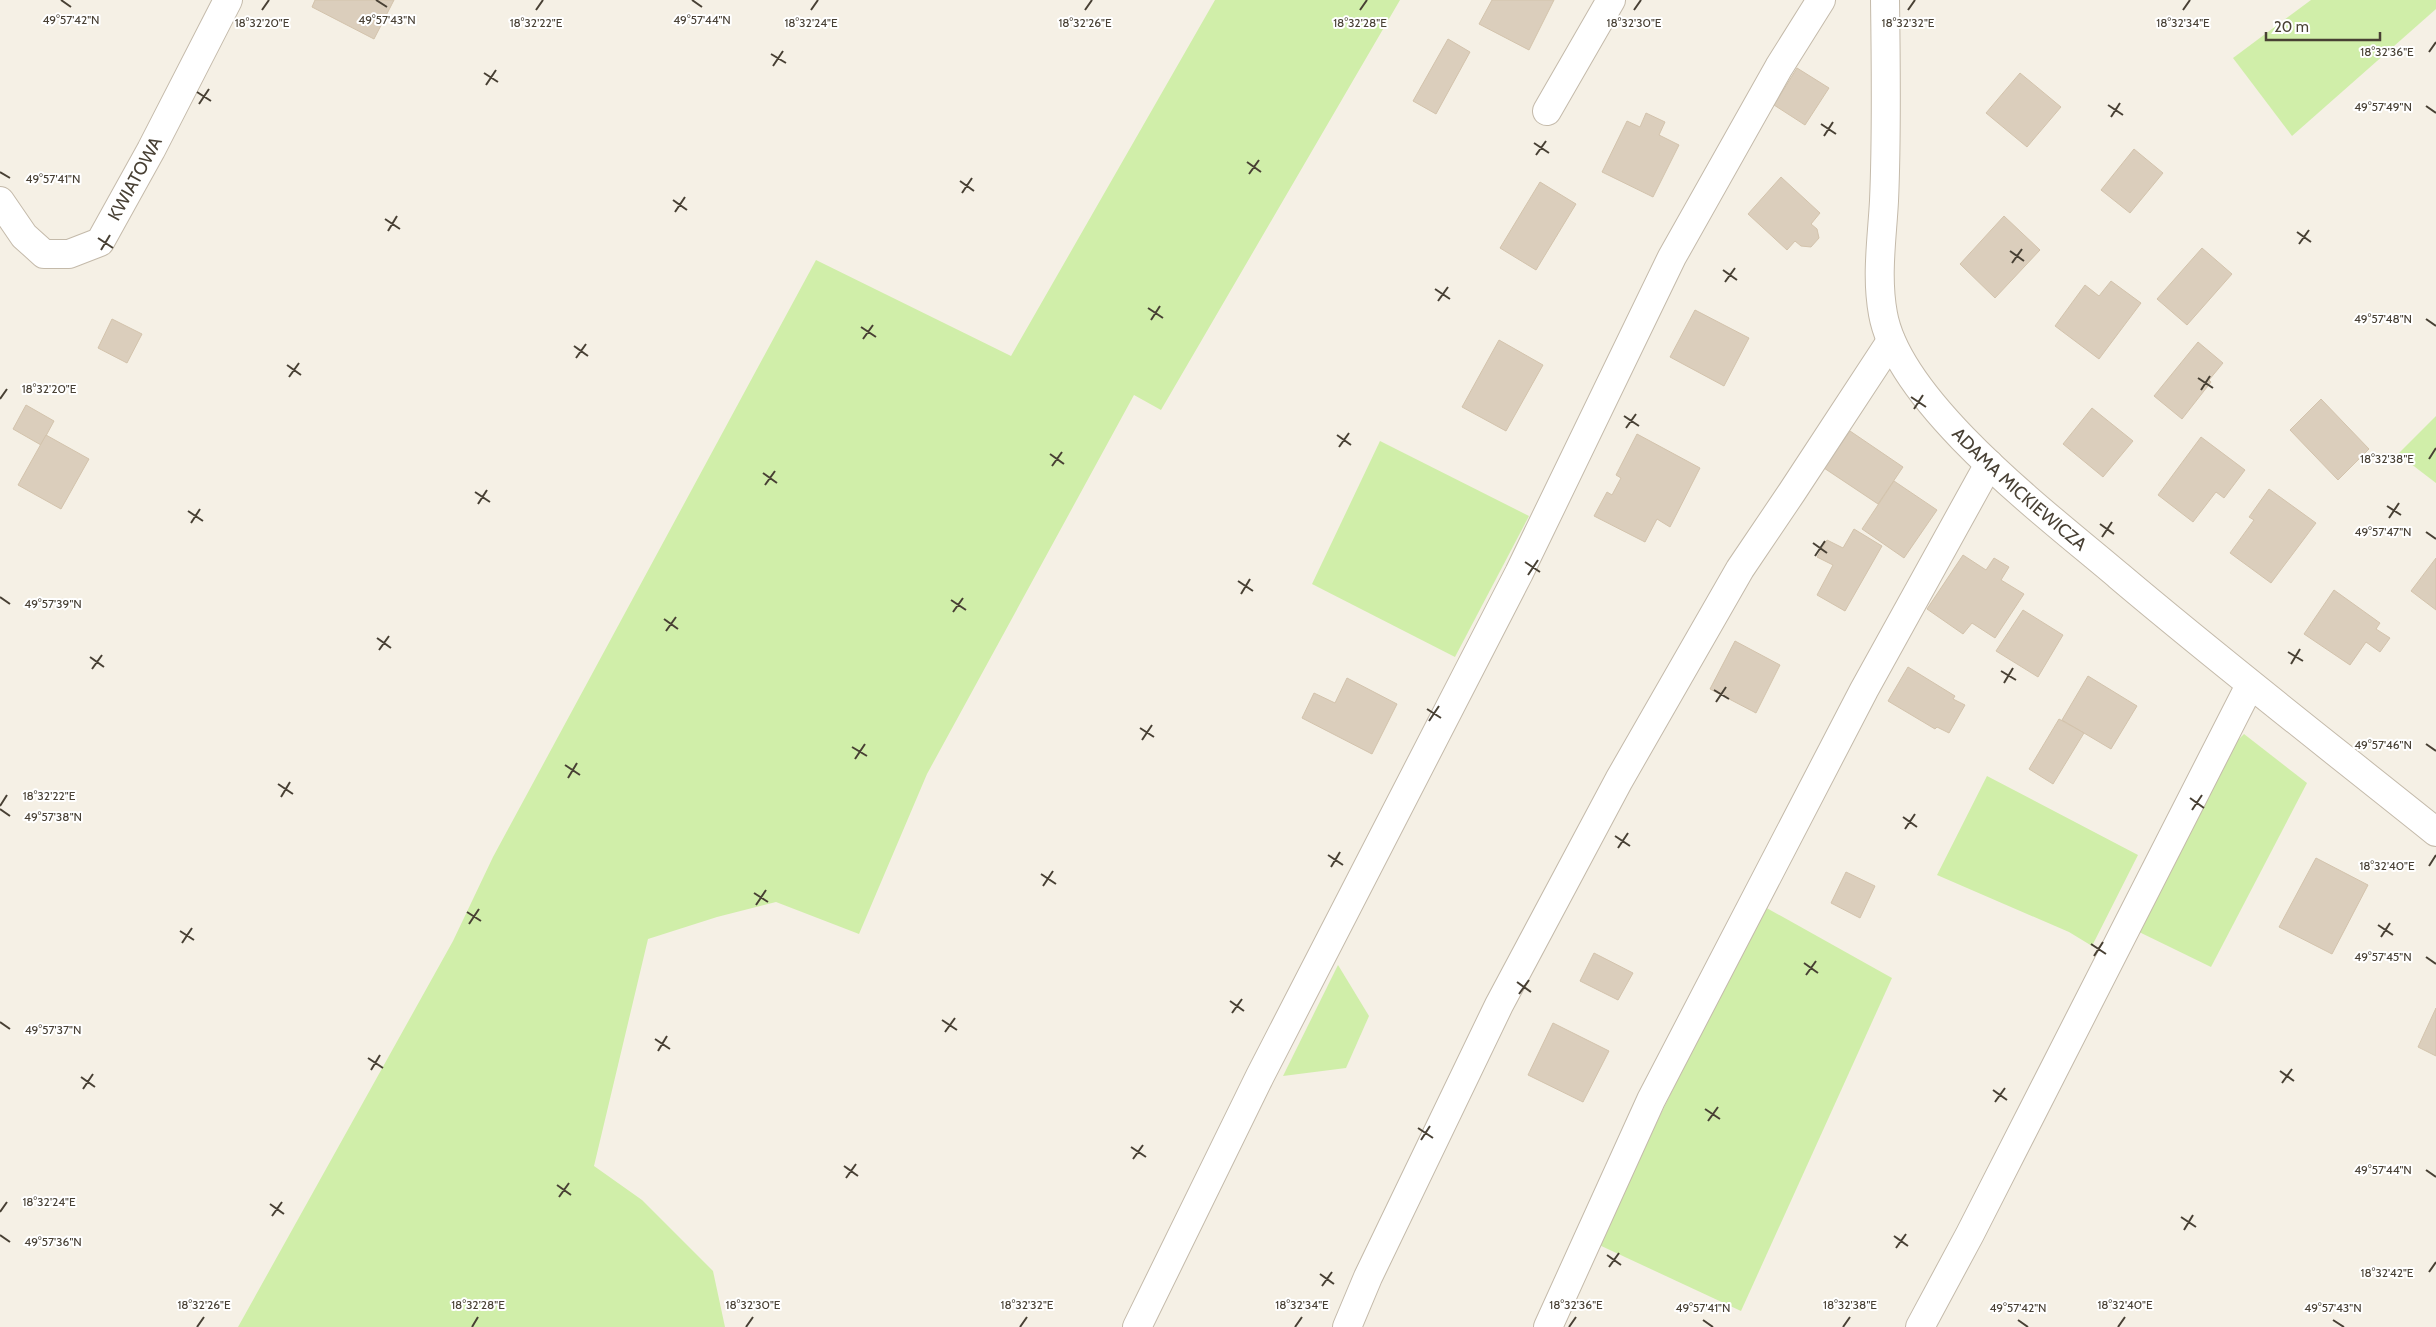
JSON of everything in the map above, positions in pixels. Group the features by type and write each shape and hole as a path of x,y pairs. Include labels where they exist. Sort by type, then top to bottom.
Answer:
{"street":[{"name":"KWIATOWA","path":"0,201 24,236 44,254 70,254 100,242 151,150 228,0"},
{"path":"1547,111 1610,0"},
{"path":"1137,1327 1260,1076 1519,573 1672,256 1779,67 1821,0"},
{"name":"ADAMA MICKIEWICZA","path":"1885,0 1884,201 1878,264 1883,315 1894,351 1911,376 1948,422 1989,464 2250,685 2436,832"},
{"path":"1347,1327 1368,1277 1500,1005 1619,780 1740,568 1891,341"},
{"path":"1548,1327 1651,1100 1864,690 1989,464"},
{"path":"1920,1327 1970,1234 2250,685"}],"green space":[{"path":"1215,0 1400,0 1161,410 1134,395 927,774 859,934 776,902 717,917 648,939 594,1166 642,1200 713,1271 725,1327 238,1327 453,941 493,857 816,260 1011,356"},
{"path":"2311,0 2436,0 2436,9 2292,136 2233,58"},
{"path":"2436,416 2436,483 2398,454"},
{"path":"1380,441 1529,516 1455,657 1312,584"},
{"path":"2244,734 2307,783 2211,967 2135,930 2230,748"},
{"path":"1987,776 2138,855 2092,946 2069,932 1937,875"},
{"path":"1763,906 1892,978 1741,1311 1597,1244"},
{"path":"1338,965 1369,1016 1346,1068 1283,1076"}],"building":[{"path":"315,0 394,0 374,39 312,7"},
{"path":"1492,0 1554,0 1529,50 1479,24"},
{"path":"1448,39 1470,52 1436,114 1413,101"},
{"path":"1797,68 1829,88 1805,125 1774,105"},
{"path":"2020,73 2061,107 2027,147 1986,113"},
{"path":"1646,113 1665,122 1659,135 1679,145 1653,197 1602,172 1627,121 1640,127"},
{"path":"2134,149 2163,173 2130,213 2101,190"},
{"path":"1781,177 1820,213 1811,224 1817,229 1819,238 1811,247 1801,246 1795,241 1787,250 1748,214"},
{"path":"1540,182 1576,204 1536,270 1500,248"},
{"path":"2004,216 2040,250 1995,298 1960,264"},
{"path":"2202,248 2232,274 2187,325 2157,299"},
{"path":"2111,281 2141,303 2099,359 2055,326 2085,285 2099,296"},
{"path":"1695,310 1749,338 1724,386 1670,357"},
{"path":"112,319 142,334 127,363 98,348"},
{"path":"1499,340 1543,365 1506,431 1462,407"},
{"path":"2198,342 2223,363 2209,380 2211,382 2182,419 2154,396"},
{"path":"2321,399 2369,449 2338,480 2290,430"},
{"path":"26,405 54,421 41,445 13,429"},
{"path":"2092,408 2133,441 2103,477 2063,444"},
{"path":"1850,431 1903,467 1878,504 1824,468"},
{"path":"1637,434 1700,468 1670,527 1657,519 1645,542 1594,516 1607,492 1612,495 1621,478 1616,475"},
{"path":"46,435 89,459 61,509 18,485"},
{"path":"2201,437 2245,470 2224,498 2216,492 2193,522 2158,495"},
{"path":"1894,481 1937,510 1904,558 1862,529"},
{"path":"2269,489 2316,523 2271,583 2230,553 2254,520 2249,517"},
{"path":"1854,529 1882,546 1845,611 1817,595 1833,565 1817,557 1827,540 1843,548"},
{"path":"1963,555 1986,570 1994,558 2009,567 2001,580 2024,594 1995,638 1972,623 1963,634 1927,609"},
{"path":"2436,558 2436,610 2411,591"},
{"path":"2334,590 2380,623 2376,629 2390,638 2380,652 2366,642 2350,665 2304,634"},
{"path":"2023,610 2063,635 2038,677 1996,651"},
{"path":"1735,641 1780,665 1756,713 1710,689"},
{"path":"1908,667 1955,696 1953,699 1965,705 1949,733 1937,727 1935,729 1888,701"},
{"path":"2088,676 2137,706 2111,749 2062,720"},
{"path":"1347,678 1397,704 1372,754 1302,718 1314,693 1335,703"},
{"path":"2059,719 2084,733 2053,784 2029,769"},
{"path":"2316,858 2368,885 2332,954 2279,927"},
{"path":"1846,872 1875,886 1860,918 1831,903"},
{"path":"1594,953 1633,973 1618,1000 1580,981"},
{"path":"2436,1008 2436,1056 2418,1047"},
{"path":"1553,1023 1609,1051 1583,1102 1528,1075"}]}
